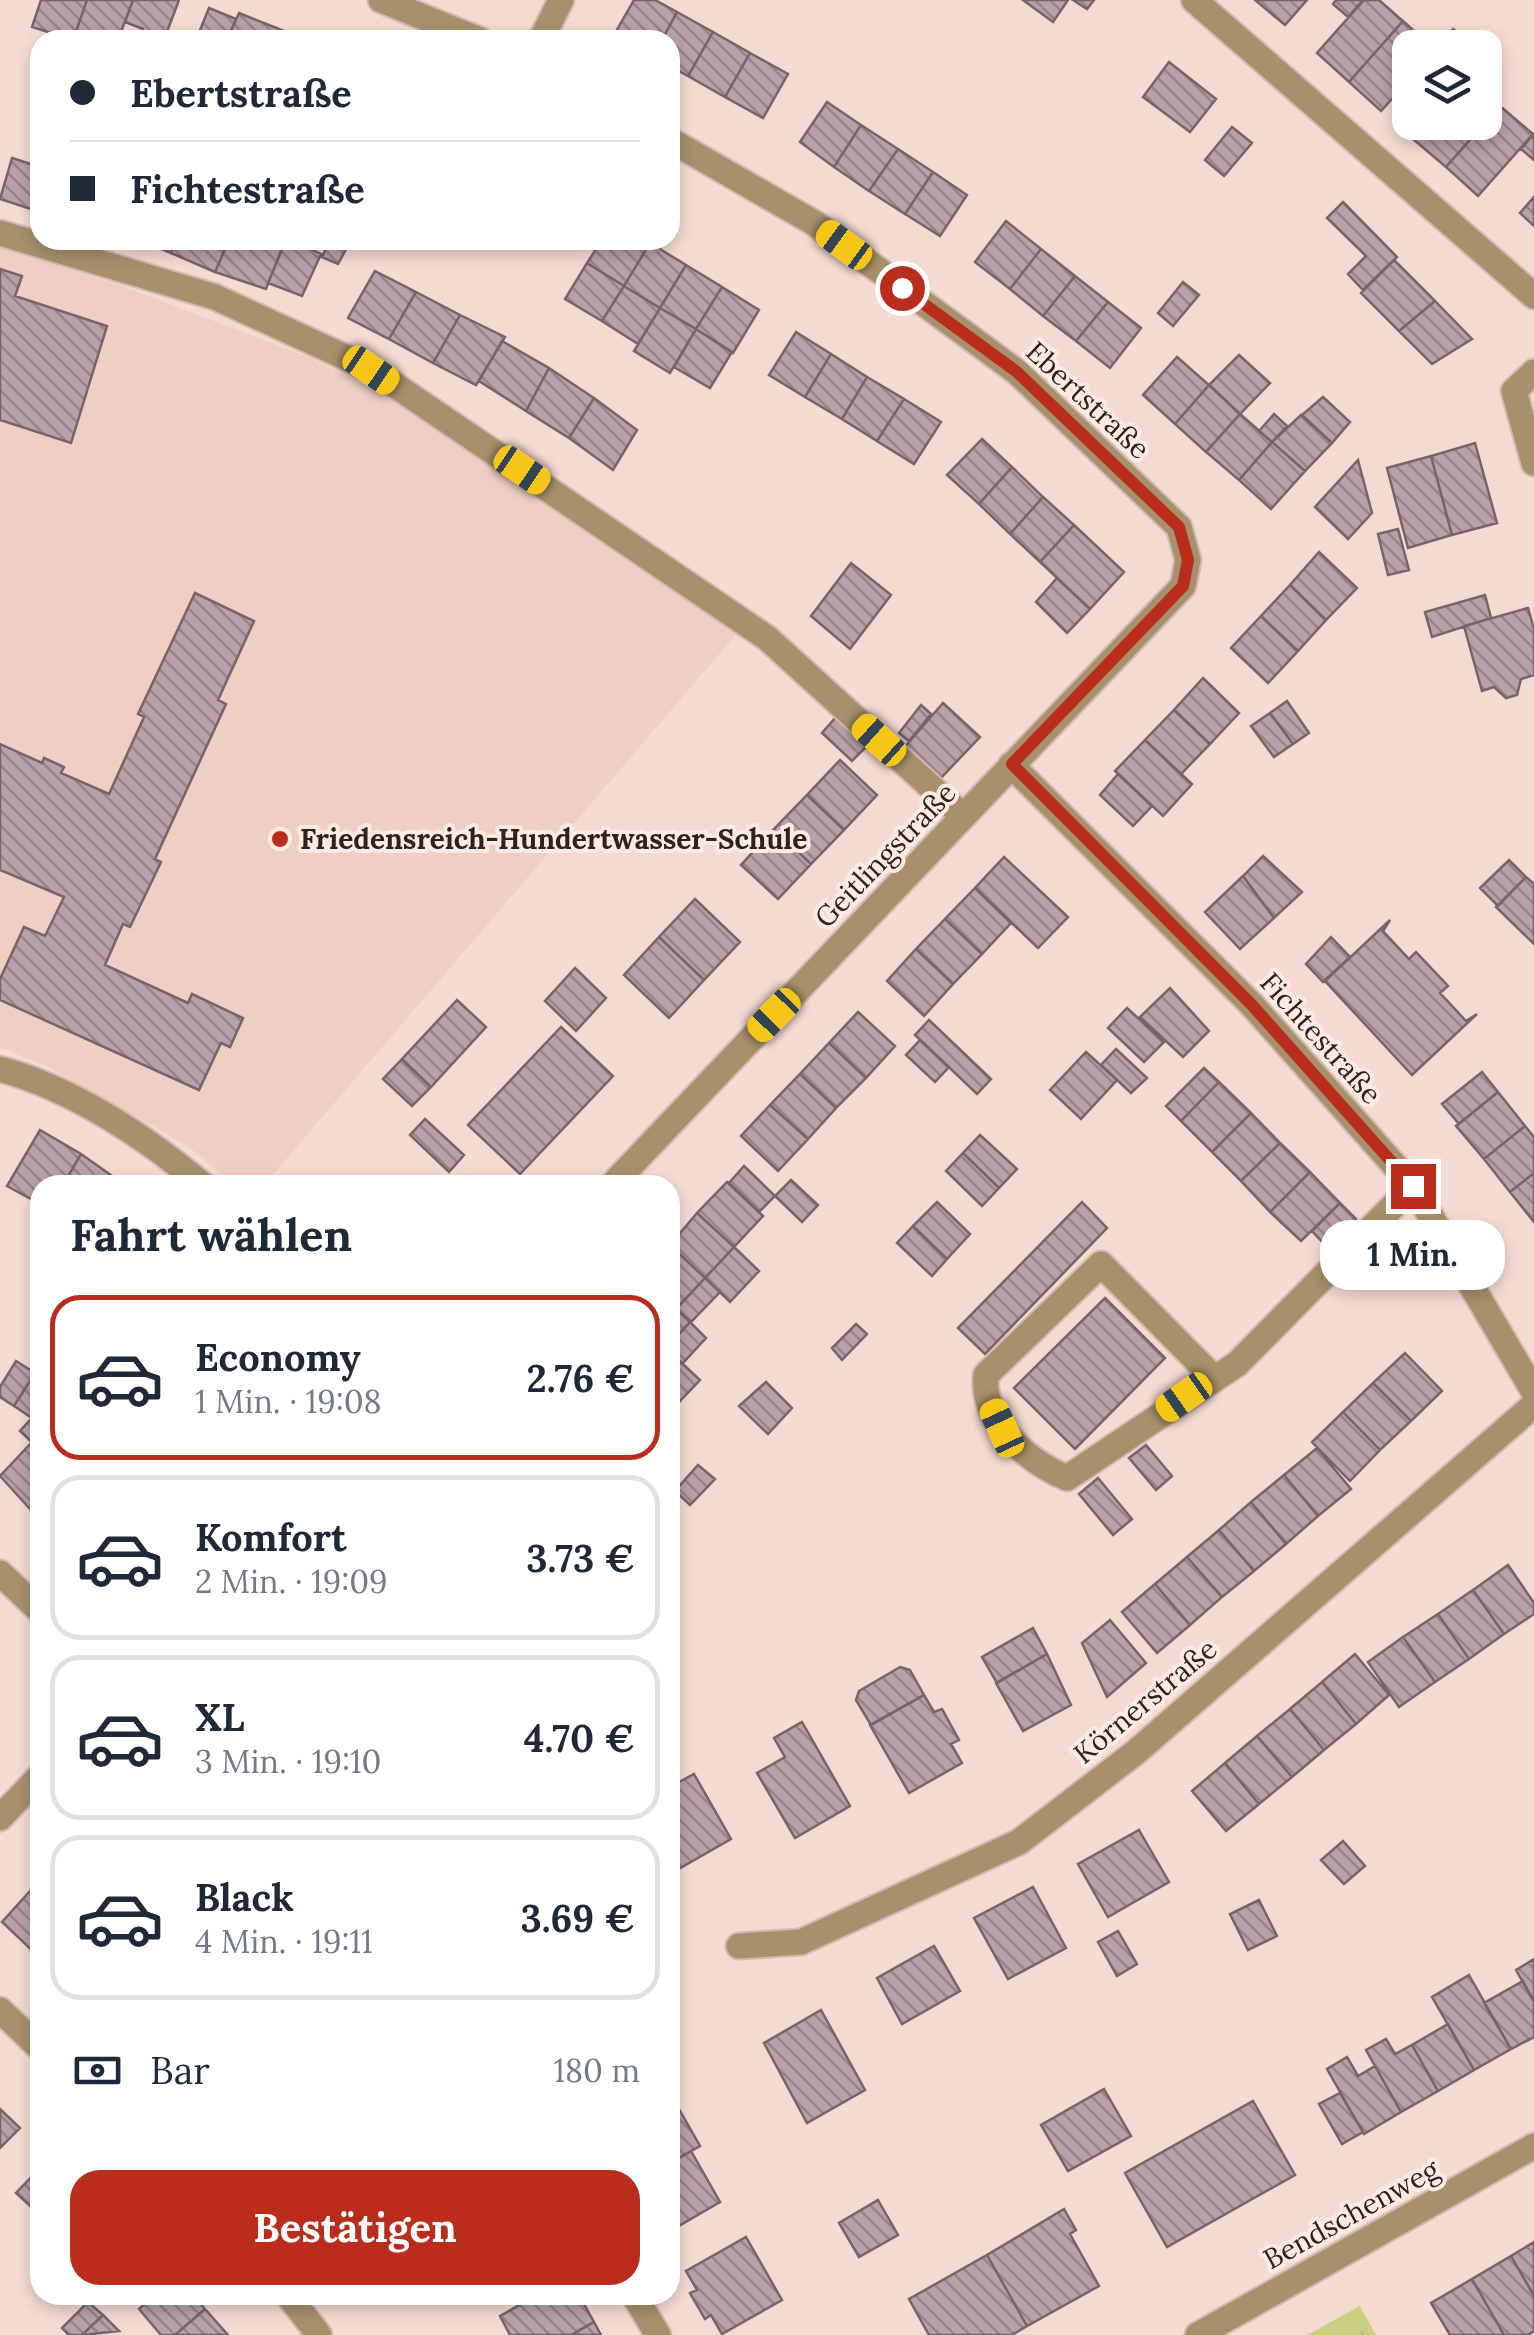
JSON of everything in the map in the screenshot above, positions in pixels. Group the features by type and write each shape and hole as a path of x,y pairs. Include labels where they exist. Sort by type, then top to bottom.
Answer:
{"street":[{"path":"381,0 455,30"},
{"path":"546,30 561,0"},
{"path":"1194,0 1534,296"},
{"name":"Ebertstraße","path":"680,146 816,224 1017,372 1179,527 1188,560"},
{"path":"0,233 30,242"},
{"path":"57,250 215,297 371,370 767,638 964,816"},
{"path":"1534,372 1514,392 1534,462"},
{"name":"Geitlingstraße","path":"622,1175 1183,586 1188,560"},
{"name":"Fichtestraße","path":"1012,764 1252,1005 1413,1186 1534,1392"},
{"path":"0,1068 44,1081 167,1155 191,1175"},
{"path":"1213,1377 1100,1264 986,1375 984,1392 1002,1428 1042,1468 1067,1478 1237,1364 1413,1186"},
{"name":"Körnerstraße","path":"739,1946 801,1942 1018,1842 1136,1752 1534,1405"},
{"path":"0,1573 30,1602"},
{"path":"0,1818 30,1786"},
{"path":"0,2010 30,2038"},
{"name":"Bendschenweg","path":"1198,2335 1534,2146"},
{"path":"296,2305 318,2335"},
{"path":"640,2305 658,2335"}],"shaded area":[{"name":"Friedensreich-Hundertwasser-Schule","path":"0,247 117,284 311,358 494,453 739,631 273,1175 224,1175 186,1145 45,1065 0,1048"}],"green space":[{"path":"1360,2306 1376,2335 1307,2335"}],"building":[{"path":"41,0 87,0 76,30 32,27"},
{"path":"87,0 133,0 122,30 76,30"},
{"path":"133,0 179,0 168,30 143,30 125,22"},
{"path":"634,0 655,0 677,12 667,30 617,30"},
{"path":"1023,0 1068,0 1053,22"},
{"path":"1073,0 1094,0 1087,9"},
{"path":"1255,0 1307,0 1285,25"},
{"path":"1336,0 1363,0 1348,17 1333,4"},
{"path":"1364,0 1379,0 1403,21 1349,82 1317,53"},
{"path":"209,8 236,19 231,30 200,30"},
{"path":"677,12 713,32 688,76 680,72 680,30 667,30"},
{"path":"239,13 279,29 279,30 231,30"},
{"path":"1403,21 1413,30 1395,30"},
{"path":"713,32 750,53 725,97 688,76"},
{"path":"1392,33 1392,99 1381,111 1349,82"},
{"path":"750,53 788,74 763,118 725,97"},
{"path":"1169,62 1216,99 1190,132 1143,97"},
{"path":"827,102 861,125 834,167 800,142"},
{"path":"1502,108 1533,134 1478,196 1446,167 1470,140 1502,140"},
{"path":"861,125 898,149 869,191 834,167"},
{"path":"1232,127 1252,143 1224,176 1205,160"},
{"path":"1534,134 1534,160 1521,149"},
{"path":"1414,140 1470,140 1446,167"},
{"path":"898,149 933,172 905,214 869,191"},
{"path":"12,158 30,164 30,209 0,199"},
{"path":"933,172 967,195 940,236 905,214"},
{"path":"1534,197 1534,226 1520,213"},
{"path":"1343,202 1397,257 1363,290 1348,274 1366,256 1327,218"},
{"path":"1006,221 1041,249 1010,289 975,262"},
{"path":"1041,249 1075,276 1043,316 1010,289"},
{"path":"172,250 225,250 215,272 171,253"},
{"path":"225,250 281,250 266,289 215,272"},
{"path":"282,250 313,250 321,254 302,296 268,283"},
{"path":"325,250 346,250 338,264 322,257"},
{"path":"595,250 646,250 624,286 587,263"},
{"path":"646,250 661,250 686,265 660,308 624,286"},
{"path":"1394,260 1435,301 1399,331 1361,293"},
{"path":"587,263 624,286 602,321 565,299"},
{"path":"686,265 722,287 696,329 660,308"},
{"path":"0,269 22,276 15,296 107,326 71,443 0,420"},
{"path":"375,271 416,292 389,339 348,318"},
{"path":"1075,276 1108,302 1076,341 1043,316"},
{"path":"1183,282 1199,295 1173,326 1158,313"},
{"path":"624,286 660,308 638,344 602,321"},
{"path":"722,287 759,310 733,353 696,329"},
{"path":"416,292 460,315 433,363 389,339"},
{"path":"1435,301 1472,339 1432,364 1399,331"},
{"path":"1108,302 1141,328 1110,368 1076,341"},
{"path":"660,308 696,329 670,373 634,351"},
{"path":"460,315 505,337 476,385 433,363"},
{"path":"696,329 732,352 710,388 674,367"},
{"path":"796,332 831,354 805,397 769,375"},
{"path":"502,341 549,368 526,411 479,381"},
{"path":"831,354 867,377 842,419 805,397"},
{"path":"1239,355 1270,383 1240,414 1209,385"},
{"path":"1177,357 1209,385 1175,424 1143,395"},
{"path":"549,368 594,398 569,438 526,411"},
{"path":"867,377 904,399 877,441 842,419"},
{"path":"1209,385 1240,414 1206,452 1175,424"},
{"path":"1323,397 1350,422 1332,443 1302,415"},
{"path":"594,398 637,430 613,470 569,438"},
{"path":"904,399 941,422 914,464 877,441"},
{"path":"1240,414 1272,442 1239,480 1206,452"},
{"path":"1274,414 1287,426 1272,442 1259,431"},
{"path":"1301,415 1332,443 1305,471 1272,442"},
{"path":"982,439 1012,467 979,504 947,475"},
{"path":"1272,442 1305,471 1271,509 1239,480"},
{"path":"1475,443 1497,523 1452,535 1431,456"},
{"path":"1431,456 1452,535 1408,548 1387,468"},
{"path":"1358,460 1372,513 1348,539 1315,507"},
{"path":"1012,467 1043,497 1010,534 979,504"},
{"path":"1043,497 1074,525 1040,562 1010,534"},
{"path":"1074,525 1124,572 1090,609 1040,562"},
{"path":"1398,529 1409,570 1388,575 1378,534"},
{"path":"1319,552 1357,588 1326,620 1290,585"},
{"path":"851,563 891,595 850,649 811,616"},
{"path":"1057,578 1090,609 1067,633 1036,602"},
{"path":"1290,585 1326,620 1298,651 1261,616"},
{"path":"195,593 254,621 218,700 226,704 155,859 161,862 130,927 123,924 105,965 188,1003 192,994 243,1018 230,1047 221,1043 199,1090 0,1000 0,979 24,927 45,936 64,897 0,870 0,744 42,763 44,758 64,767 61,773 109,794 144,717 138,714"},
{"path":"1485,595 1491,618 1432,637 1425,612"},
{"path":"1528,608 1534,629 1534,675 1521,679 1517,695 1506,698 1494,687 1482,691 1464,626"},
{"path":"1261,616 1298,651 1268,683 1231,648"},
{"path":"1203,678 1239,713 1210,744 1174,710"},
{"path":"1287,701 1309,733 1293,744 1270,713"},
{"path":"943,703 980,737 938,781 903,749"},
{"path":"921,705 931,714 909,741 899,733"},
{"path":"1174,710 1210,744 1181,774 1145,740"},
{"path":"1270,713 1293,744 1274,757 1251,726"},
{"path":"836,717 867,746 852,761 822,733"},
{"path":"1145,740 1192,784 1163,816 1115,771"},
{"path":"840,760 877,795 844,830 807,795"},
{"path":"1118,774 1152,806 1133,826 1100,795"},
{"path":"807,795 844,830 811,864 774,829"},
{"path":"774,829 811,864 778,899 741,865"},
{"path":"1263,856 1302,892 1274,918 1243,876"},
{"path":"1004,857 1068,917 1038,948 975,888"},
{"path":"1509,860 1526,877 1498,906 1480,888"},
{"path":"1243,876 1274,918 1240,949 1205,912"},
{"path":"1526,877 1534,884 1534,944 1496,907"},
{"path":"975,888 1011,923 982,954 945,919"},
{"path":"695,899 740,942 704,980 659,937"},
{"path":"945,919 982,954 953,984 916,949"},
{"path":"1390,920 1383,931 1409,959 1416,952 1448,986 1440,993 1466,1021 1477,1014 1412,1075 1325,981"},
{"path":"659,937 704,980 669,1018 624,975"},
{"path":"1331,937 1350,957 1323,982 1306,964"},
{"path":"916,949 953,984 924,1016 887,981"},
{"path":"575,968 606,998 576,1031 545,1001"},
{"path":"1170,988 1209,1031 1183,1057 1140,1017"},
{"path":"457,1000 486,1027 431,1087 402,1059"},
{"path":"1127,1008 1164,1042 1144,1062 1108,1028"},
{"path":"858,1012 895,1046 866,1078 829,1043"},
{"path":"929,1020 991,1079 977,1094 915,1035"},
{"path":"561,1027 613,1076 520,1174 468,1125"},
{"path":"920,1040 949,1067 935,1082 906,1055"},
{"path":"829,1043 866,1078 836,1108 800,1074"},
{"path":"1116,1049 1147,1078 1131,1093 1101,1065"},
{"path":"1086,1052 1117,1080 1081,1119 1050,1090"},
{"path":"402,1059 431,1087 412,1106 383,1079"},
{"path":"1204,1068 1219,1082 1181,1121 1166,1106"},
{"path":"1482,1072 1498,1092 1459,1124 1442,1104"},
{"path":"800,1074 836,1108 808,1139 770,1105"},
{"path":"1219,1082 1251,1113 1212,1152 1181,1121"},
{"path":"1498,1092 1525,1126 1484,1159 1456,1126"},
{"path":"770,1105 808,1139 778,1171 741,1136"},
{"path":"1251,1113 1280,1143 1241,1181 1212,1152"},
{"path":"425,1119 464,1155 449,1172 410,1135"},
{"path":"1525,1126 1534,1137 1534,1173 1510,1192 1484,1159"},
{"path":"40,1130 81,1154 69,1175 30,1175 30,1199 7,1186"},
{"path":"980,1135 1017,1169 999,1188 963,1153"},
{"path":"1280,1143 1310,1172 1270,1212 1241,1181"},
{"path":"963,1153 999,1188 982,1206 946,1171"},
{"path":"81,1154 111,1175 69,1175"},
{"path":"744,1166 775,1196 759,1212 729,1183"},
{"path":"1310,1172 1340,1203 1301,1241 1270,1212"},
{"path":"1534,1173 1534,1222 1510,1192"},
{"path":"791,1180 818,1205 802,1222 775,1196"},
{"path":"727,1182 763,1216 734,1247 697,1213"},
{"path":"937,1202 970,1234 947,1259 913,1226"},
{"path":"1082,1202 1107,1228 985,1354 958,1328"},
{"path":"1340,1203 1356,1219 1327,1247 1312,1231"},
{"path":"697,1213 734,1247 705,1278 680,1254 680,1233"},
{"path":"913,1226 947,1259 932,1276 897,1243"},
{"path":"734,1247 759,1271 730,1302 705,1278"},
{"path":"680,1254 705,1278 680,1305"},
{"path":"705,1278 720,1292 691,1322 680,1312 680,1305"},
{"path":"1105,1298 1165,1358 1075,1449 1014,1388"},
{"path":"680,1312 690,1322 680,1333"},
{"path":"690,1322 706,1338 682,1364 680,1362 680,1333"},
{"path":"856,1324 867,1334 842,1360 832,1348"},
{"path":"1405,1353 1442,1391 1411,1421 1373,1383"},
{"path":"16,1361 30,1370 30,1381 14,1406 0,1397 0,1387"},
{"path":"680,1361 700,1380 680,1401"},
{"path":"30,1381 30,1417 14,1406"},
{"path":"766,1382 792,1408 768,1434 739,1406"},
{"path":"1373,1383 1411,1421 1380,1450 1343,1412"},
{"path":"1343,1412 1380,1450 1350,1481 1312,1442"},
{"path":"30,1420 30,1440 20,1431"},
{"path":"30,1444 30,1509 0,1476"},
{"path":"1146,1445 1172,1476 1156,1490 1129,1458"},
{"path":"1317,1448 1351,1489 1318,1516 1284,1475"},
{"path":"698,1465 715,1479 690,1505 680,1496 680,1485"},
{"path":"1284,1475 1318,1516 1286,1544 1251,1502"},
{"path":"1098,1478 1132,1519 1113,1535 1079,1494"},
{"path":"1251,1502 1286,1544 1254,1571 1219,1530"},
{"path":"1219,1530 1254,1571 1222,1597 1187,1557"},
{"path":"1187,1557 1222,1597 1190,1625 1155,1584"},
{"path":"1508,1565 1534,1603 1534,1614 1504,1634 1473,1590"},
{"path":"1155,1584 1190,1625 1157,1653 1122,1612"},
{"path":"1473,1590 1504,1634 1469,1659 1438,1614"},
{"path":"1438,1614 1469,1659 1435,1682 1403,1637"},
{"path":"1110,1620 1146,1663 1107,1697 1082,1643"},
{"path":"1033,1628 1047,1654 997,1683 982,1657"},
{"path":"1403,1637 1435,1682 1399,1707 1368,1662"},
{"path":"1047,1654 1071,1705 1023,1731 996,1683"},
{"path":"1355,1654 1389,1695 1356,1724 1322,1682"},
{"path":"900,1667 910,1670 924,1695 871,1725 856,1700 859,1691"},
{"path":"1322,1682 1356,1724 1324,1750 1290,1709"},
{"path":"924,1695 934,1712 942,1709 959,1740 951,1744 962,1763 909,1793 870,1725"},
{"path":"1290,1709 1324,1750 1292,1777 1257,1736"},
{"path":"802,1722 850,1806 795,1838 757,1773 785,1757 774,1738"},
{"path":"1257,1736 1292,1777 1259,1804 1225,1763"},
{"path":"1225,1763 1259,1804 1226,1831 1192,1791"},
{"path":"694,1774 731,1839 680,1868 680,1782"},
{"path":"1139,1830 1169,1882 1108,1917 1078,1864"},
{"path":"1343,1841 1365,1866 1344,1884 1321,1860"},
{"path":"1033,1887 1066,1948 1008,1979 974,1918"},
{"path":"30,1891 30,1948 2,1922"},
{"path":"1259,1900 1277,1936 1248,1950 1230,1914"},
{"path":"1118,1931 1137,1964 1117,1976 1098,1942"},
{"path":"934,1946 960,1991 902,2024 877,1978"},
{"path":"1534,1959 1534,2002 1516,1970"},
{"path":"1469,1975 1511,2049 1474,2070 1432,1997"},
{"path":"1523,1981 1534,2002 1534,2037 1511,2049 1484,2003"},
{"path":"821,2010 865,2090 807,2123 764,2043"},
{"path":"1448,2024 1474,2070 1438,2091 1412,2045"},
{"path":"1386,2039 1395,2054 1412,2045 1438,2091 1401,2112 1366,2050"},
{"path":"1347,2057 1358,2076 1375,2066 1401,2112 1364,2134 1327,2069"},
{"path":"1104,2089 1131,2136 1068,2171 1041,2125"},
{"path":"1340,2093 1363,2132 1342,2144 1319,2104"},
{"path":"1253,2101 1295,2175 1167,2247 1125,2173"},
{"path":"0,2109 20,2128 0,2148"},
{"path":"680,2111 700,2146 680,2157"},
{"path":"691,2151 720,2202 680,2225 680,2157"},
{"path":"30,2178 30,2206 16,2193"},
{"path":"878,2200 898,2235 859,2257 839,2223"},
{"path":"1064,2209 1076,2230 1070,2234 1099,2286 1027,2326 987,2255"},
{"path":"746,2237 782,2300 722,2334 711,2315 705,2319 690,2293 697,2290 686,2271"},
{"path":"1534,2242 1534,2296 1511,2256"},
{"path":"987,2255 1027,2326 1012,2335 929,2335 909,2299"},
{"path":"1511,2256 1534,2296 1534,2331 1528,2335 1504,2335 1472,2279"},
{"path":"1472,2279 1504,2335 1450,2335 1431,2303"},
{"path":"85,2305 91,2305 103,2315 82,2335 69,2335 62,2328"},
{"path":"144,2305 202,2305 205,2309 175,2335 161,2335 139,2309"},
{"path":"519,2305 585,2305 594,2322 571,2335 510,2335 500,2316"},
{"path":"205,2309 228,2335 175,2335"},
{"path":"103,2315 119,2331 82,2335"},
{"path":"594,2322 601,2335 571,2335"}],"place":[{"name":"Friedensreich-Hundertwasser-Schule","path":"280,839"}],"route":[{"path":"902,288 1017,372 1179,527 1188,560 1183,586 1012,764 1252,1005 1413,1186"}]}
